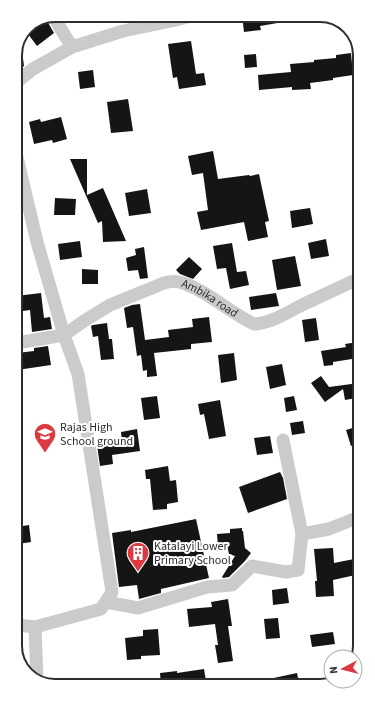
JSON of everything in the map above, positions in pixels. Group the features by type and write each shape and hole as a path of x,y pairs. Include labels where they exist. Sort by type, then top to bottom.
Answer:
{"street":[{"path":"57,22 72,47"},
{"path":"22,78 33,69 72,47 123,31 166,22"},
{"path":"22,178 37,242 64,335 78,374 112,592 102,609 35,627 22,625"},
{"name":"Ambika road","path":"64,335 110,305 144,290 170,281 182,282 200,291 254,324 274,319 353,281"},
{"path":"22,342 64,335"},
{"path":"106,602 138,608 207,587 232,585 252,566 286,572 298,570 302,534 283,440"},
{"path":"302,534 329,530 353,520"},
{"path":"35,627 37,673"}],"building":[{"path":"243,22 283,22 260,26 261,30 244,32"},
{"path":"48,23 54,33 37,46 29,36 37,28"},
{"path":"191,41 196,74 204,73 206,85 179,89 177,77 173,78 168,44"},
{"path":"22,52 24,66 22,68"},
{"path":"351,53 353,75 333,78 333,80 310,83 311,89 292,90 292,87 259,90 258,75 291,72 290,64 314,62 314,60 336,58 336,55"},
{"path":"256,54 257,67 245,68 244,55"},
{"path":"93,70 95,87 80,89 78,72"},
{"path":"128,99 133,131 111,133 107,102"},
{"path":"61,117 67,139 53,143 52,140 34,144 29,122 40,119 41,122"},
{"path":"213,151 218,179 259,174 269,221 265,222 268,237 248,241 244,222 201,230 197,212 208,210 203,173 192,175 188,156"},
{"path":"70,159 87,159 87,195 103,188 126,241 103,242 102,221 98,223"},
{"path":"147,189 151,213 129,216 125,193"},
{"path":"55,198 76,199 75,215 54,215"},
{"path":"310,208 313,224 292,228 290,211"},
{"path":"326,239 329,256 311,259 308,243"},
{"path":"80,241 82,257 60,260 58,244"},
{"path":"232,243 237,272 246,271 249,285 230,289 226,268 217,269 213,246"},
{"path":"144,247 148,278 140,279 138,270 128,271 126,258 136,255 135,249"},
{"path":"295,256 301,286 277,290 272,260"},
{"path":"189,257 202,269 193,279 180,274 176,270"},
{"path":"82,269 98,270 98,284 82,284"},
{"path":"41,293 44,318 50,317 52,329 32,332 30,310 22,311 22,295"},
{"path":"276,293 279,306 251,310 249,297"},
{"path":"140,304 145,340 169,337 168,330 193,327 192,319 209,317 212,342 191,344 191,349 154,353 157,376 147,377 147,370 143,371 141,355 137,356 133,327 127,328 124,308"},
{"path":"316,318 319,340 305,342 302,320"},
{"path":"107,323 109,339 112,339 114,359 101,360 98,336 93,337 91,326"},
{"path":"353,343 353,359 333,362 333,365 324,366 321,351 346,347 345,344"},
{"path":"48,346 51,365 22,369 22,352 34,351 34,348"},
{"path":"234,353 237,380 221,383 218,355"},
{"path":"282,364 286,385 270,389 266,367"},
{"path":"321,376 329,387 353,384 353,399 345,400 343,389 325,402 311,383"},
{"path":"157,396 160,418 144,420 141,398"},
{"path":"294,396 297,410 286,412 284,398"},
{"path":"220,400 226,436 209,439 204,414 200,415 198,404"},
{"path":"303,421 305,433 292,435 290,423"},
{"path":"353,428 353,446 351,446 346,430"},
{"path":"137,429 140,451 112,455 113,464 100,466 97,445 122,441 121,432"},
{"path":"270,436 273,453 257,455 254,438"},
{"path":"168,466 170,481 176,480 178,502 167,504 167,509 153,510 150,479 146,479 145,470"},
{"path":"280,472 283,478 287,499 248,513 239,487"},
{"path":"196,519 209,578 161,589 161,593 139,599 137,585 119,587 112,533 131,530 131,532"},
{"path":"29,525 31,542 22,543 22,526"},
{"path":"242,528 245,548 251,553 229,577 223,578 222,577 235,556 229,554 227,545 218,546 217,534 230,533 230,529"},
{"path":"333,548 334,563 353,559 353,576 333,580 334,596 316,597 315,581 317,581 314,549"},
{"path":"287,588 289,603 273,605 272,590"},
{"path":"228,599 232,626 228,626 233,661 218,663 215,645 218,645 215,624 189,627 187,609 212,607 211,602"},
{"path":"278,618 280,638 266,639 264,619"},
{"path":"158,629 160,655 141,656 141,659 127,660 125,638 143,636 143,630"},
{"path":"333,632 335,644 312,647 310,635"},
{"path":"204,669 206,679 160,679 160,673 177,671 177,673"},
{"path":"297,673 298,679 269,679"}],"place":[{"name":"Rajas High School ground","path":"45,454"},
{"name":"Katalayi Lower Primary School","path":"138,572"}]}
